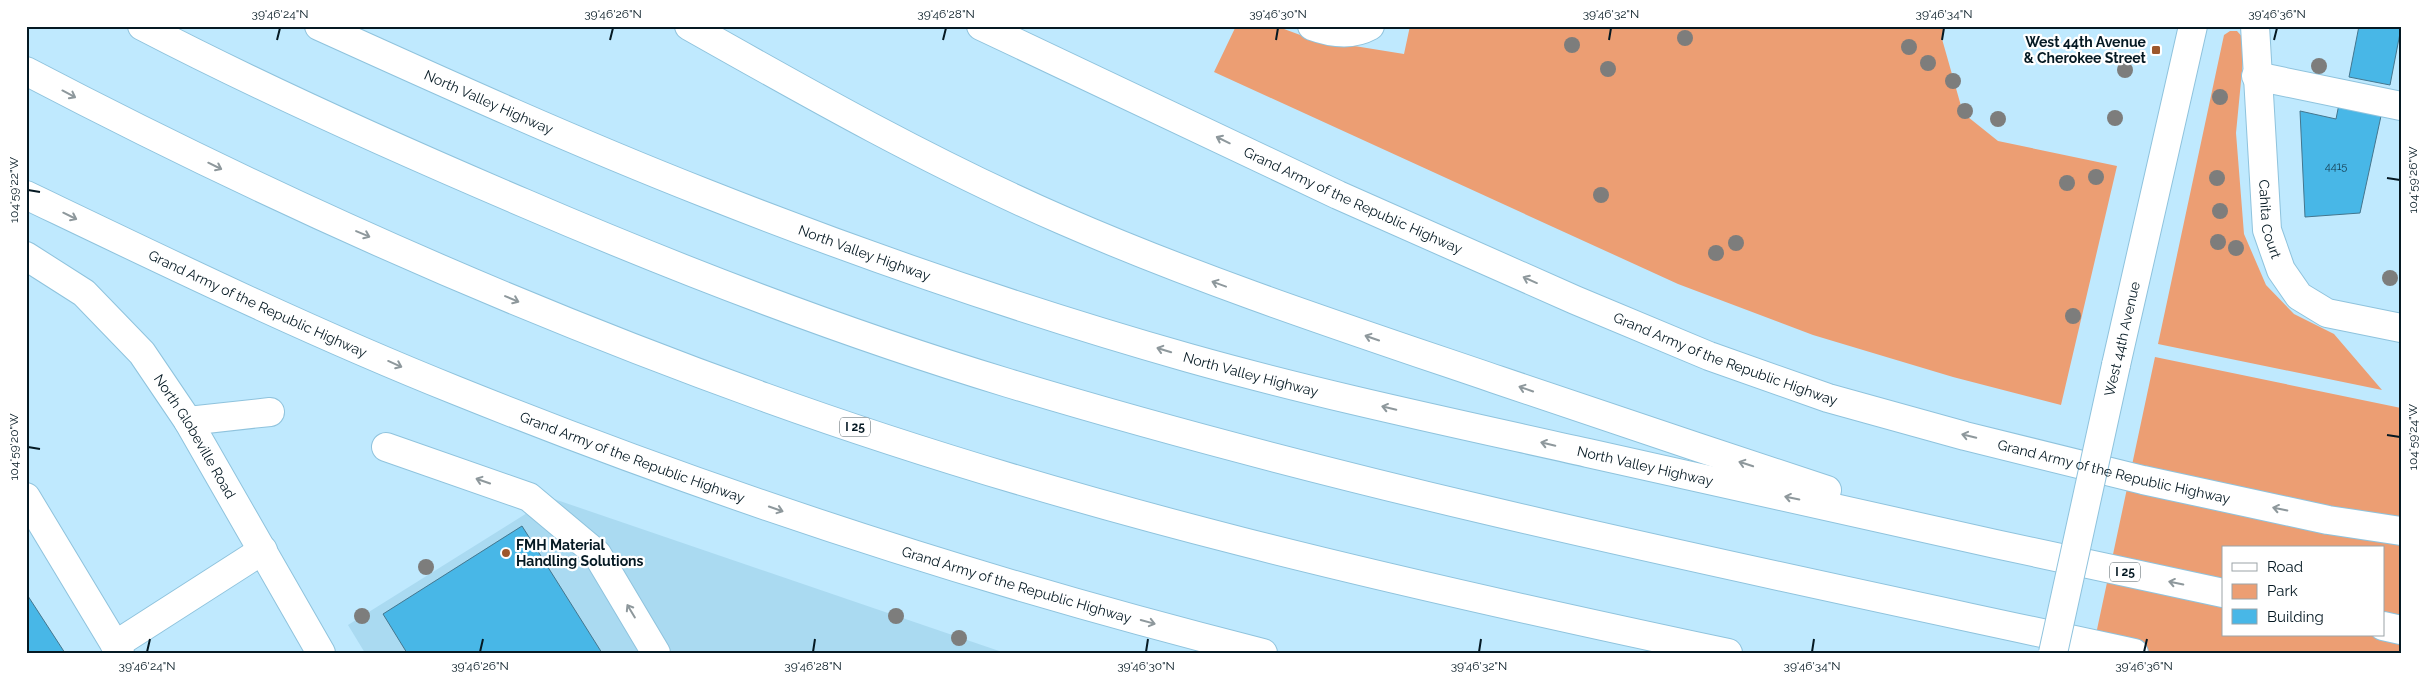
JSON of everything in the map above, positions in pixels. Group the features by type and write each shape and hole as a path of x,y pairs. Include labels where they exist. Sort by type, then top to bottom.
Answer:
{"main road":[{"path":"142,26 368,137 563,220 788,309 1002,382 1269,458 1421,496 2134,653"},
{"name":"North Valley Highway","path":"320,26 566,135 707,194 901,265 1103,332 1289,384 2027,552 2222,593"},
{"path":"689,26 878,131 957,172 1060,220 1165,264 1274,304 1725,457 2027,552"},
{"path":"981,26 1087,76"},
{"path":"1000,26 1087,76"},
{"path":"1312,26 1344,33 1364,30 1370,26"},
{"name":"West 44th Avenue","path":"2053,653 2193,26"},
{"name":"Cahita Court","path":"2255,26 2256,76 2267,230 2281,270 2298,296 2327,313 2401,328"},
{"name":"I 25","path":"26,71 142,132 323,217 537,309 768,398 981,468 1167,522 1388,578 1728,653"},
{"name":"Grand Army of the Republic Highway","path":"1087,76 1338,195 1574,300 1709,356 1828,398 1965,436 2143,480 2328,520 2401,531"},
{"path":"2256,76 2401,106"},
{"name":"Grand Army of the Republic Highway","path":"26,195 167,262 445,386 623,455 825,526 1006,583 1263,653"},
{"name":"North Globeville Road","path":"26,256 84,293 142,353 188,421 322,653"},
{"path":"188,421 270,412"},
{"path":"386,448 529,497 597,554 656,653"},
{"path":"26,497 117,649 262,550"},
{"path":"2328,520 2401,522"},
{"path":"2384,626 2401,630"}],"shaded area":[{"path":"551,498 1005,653 365,653 348,625"}],"green space":[{"path":"1236,26 1276,26 1311,39 1404,54 1410,26 1944,26 1942,39 1963,113 1998,141 2117,166 2061,405 1953,377 1813,335 1678,284 1214,72"},
{"path":"2230,31 2237,31 2245,40 2236,133 2244,234 2266,285 2294,314 2334,334 2382,390 2158,344 2224,35"},
{"path":"2155,357 2401,408 2401,653 2092,653"}],"building":[{"path":"2359,26 2401,28 2390,85 2349,77"},
{"path":"2340,99 2358,111 2381,116 2360,213 2305,217 2300,111 2336,119"},
{"path":"522,526 602,653 407,653 383,614"},
{"path":"26,593 65,653 26,653"}],"place":[{"name":"West 44th Avenue & Cherokee Street","path":"2156,50"},
{"name":"FMH Material Handling Solutions","path":"506,553"}]}
